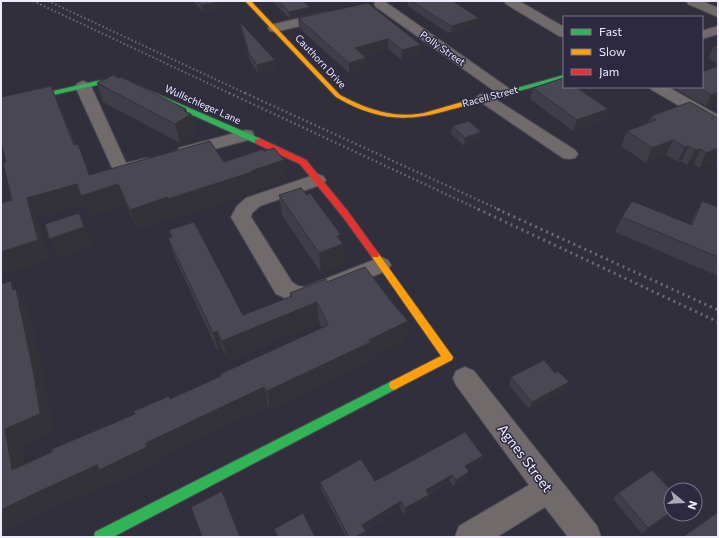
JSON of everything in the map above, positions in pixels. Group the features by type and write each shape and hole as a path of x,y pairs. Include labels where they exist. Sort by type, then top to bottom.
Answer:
{"street":[{"name":"Cauthorn Drive","path":"248,1 338,96 351,104 370,112 389,116 415,116"},
{"path":"510,1 563,32"},
{"path":"692,1 718,13"},
{"path":"365,7 386,2"},
{"name":"Polly Street","path":"386,2 505,92"},
{"path":"275,28 335,14"},
{"path":"703,35 718,30"},
{"name":"Racell Street","path":"415,116 563,76"},
{"name":"Wullschleger Lane","path":"1,105 111,81 129,83 303,162 346,215 381,264"},
{"path":"83,86 120,168 129,168 246,135"},
{"path":"659,88 718,122"},
{"path":"484,98 569,154"},
{"path":"100,537 448,357 381,264 306,295 294,294 284,288 241,217 244,210 254,202 318,180"},
{"name":"Agnes Street","path":"465,378 586,537"},
{"path":"470,537 548,489"}],"building":[{"path":"198,1 224,1 202,5"},
{"path":"278,1 303,1 310,7 289,12"},
{"path":"411,1 453,1 479,18 452,26"},
{"path":"368,3 421,45 402,50 388,39 355,48 366,58 349,63 298,18"},
{"path":"240,22 275,60 257,65 249,54"},
{"path":"718,45 718,50 713,47"},
{"path":"718,66 718,92 711,95 699,88 703,88 703,72"},
{"path":"113,75 119,78 121,77 186,109 184,111 191,114 175,124 97,83"},
{"path":"563,78 563,88 577,88 608,109 577,120 533,88"},
{"path":"51,86 74,145 78,144 89,175 210,141 224,162 263,149 264,151 274,148 284,160 251,171 252,172 168,199 167,197 130,210 118,184 81,196 77,184 27,198 38,240 1,252 1,203 12,200 3,163 6,162 1,142 1,97"},
{"path":"690,102 718,118 718,148 706,153 701,149 695,150 689,146 685,147 673,140 652,148 627,131 656,120 651,116"},
{"path":"469,121 481,132 465,138 452,126"},
{"path":"301,188 307,195 310,193 341,235 337,236 343,244 319,253 279,195"},
{"path":"632,201 692,225 702,201 718,207 718,257 622,217"},
{"path":"79,213 84,227 49,239 45,224"},
{"path":"194,222 243,315 292,296 290,293 326,279 327,282 365,267 408,321 369,340 371,342 267,391 264,387 146,443 147,447 99,470 97,465 1,510 1,284 11,281 13,290 16,289 34,375 40,414 5,429 12,470 52,452 52,449 135,414 134,411 169,396 170,399 221,376 220,374 328,325 317,302 222,341 217,331 213,333 168,238 172,237 169,230"},
{"path":"544,360 555,373 558,371 569,382 532,402 511,377"},
{"path":"465,432 483,456 465,466 469,472 456,480 452,475 426,490 429,495 405,508 401,501 362,525 366,531 355,537 349,537 320,482 361,459 375,481"},
{"path":"652,470 663,482 663,518 648,528 618,493"},
{"path":"222,491 240,537 202,537 191,507"},
{"path":"718,512 718,537 683,537"},
{"path":"303,513 315,537 278,537 274,529"}],"railway":[{"path":"33,1 231,94"},
{"path":"48,1 247,94"},
{"path":"229,93 480,210"},
{"path":"245,93 500,210"},
{"path":"478,209 718,322"},
{"path":"497,209 718,310"}],"traffic: fast":[{"path":"469,102 563,77"},
{"path":"1,105 97,83 122,81 258,141"},
{"path":"100,537 394,385"}],"traffic: slow":[{"path":"248,1 338,96 347,101 384,115 405,117 429,114 469,102"},
{"path":"375,255 448,357 394,385"}],"traffic: jam":[{"path":"258,141 303,162 346,215 375,255"}]}
